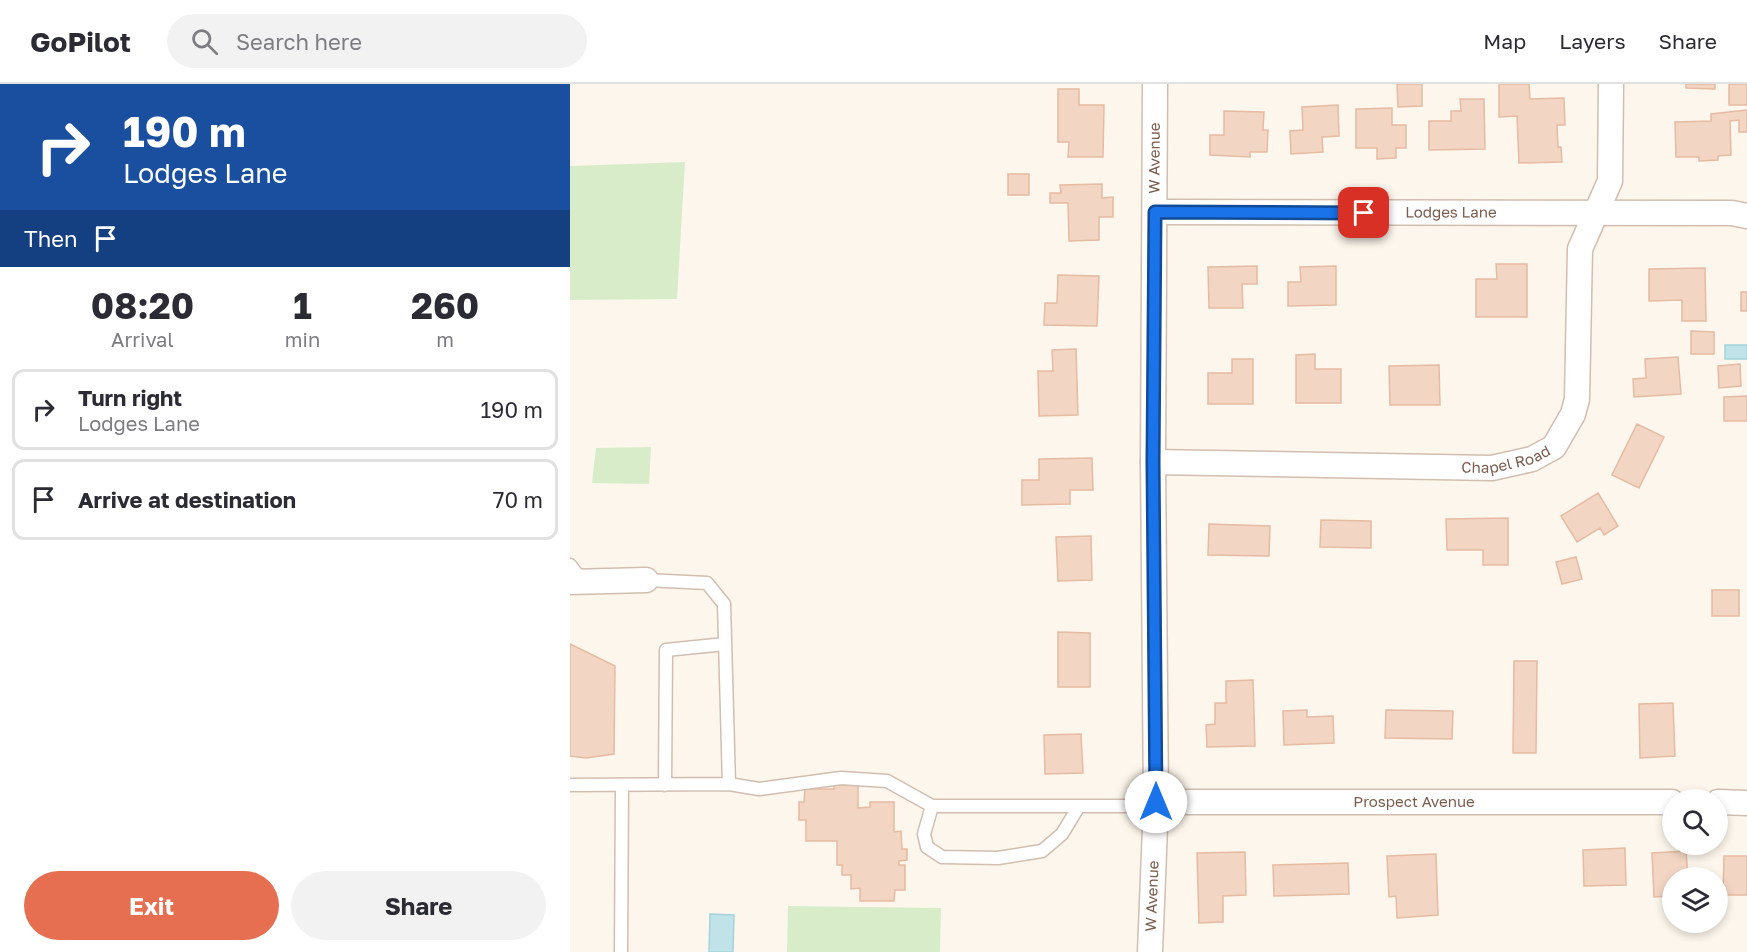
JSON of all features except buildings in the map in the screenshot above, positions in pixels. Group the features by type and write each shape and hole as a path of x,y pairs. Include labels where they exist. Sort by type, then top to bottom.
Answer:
{"street":[{"name":"W Avenue","path":"1150,952 1156,802 1153,462 1155,84"},
{"name":"Chapel Road","path":"1153,462 1492,468 1532,459 1554,447 1573,414 1577,399 1580,249 1610,182 1611,84"},
{"name":"Lodges Lane","path":"1155,212 1596,215 1732,213 1747,216"},
{"path":"575,577 646,580"},
{"name":"Prospect Avenue","path":"1156,802 1662,802"},
{"path":"1728,802 1747,802"}],"lane":[{"path":"646,580 707,583 724,604 729,784"},
{"path":"665,785 666,650 725,644"},
{"path":"570,785 729,784 759,789 841,778 887,781 932,806 1130,806 1156,802"},
{"path":"621,952 622,785"},
{"path":"932,806 924,834 927,847 942,857 998,858 1042,851 1062,834 1078,806"}],"green space":[{"path":"685,162 677,299 570,300 570,166"},
{"path":"651,447 649,484 592,483 596,448"},
{"path":"788,906 941,908 940,952 787,952"}],"water":[{"path":"1725,345 1747,345 1747,359 1725,359"},
{"path":"710,914 734,915 733,952 709,952"}],"route":[{"path":"1156,802 1153,462 1155,212 1364,213"}]}
